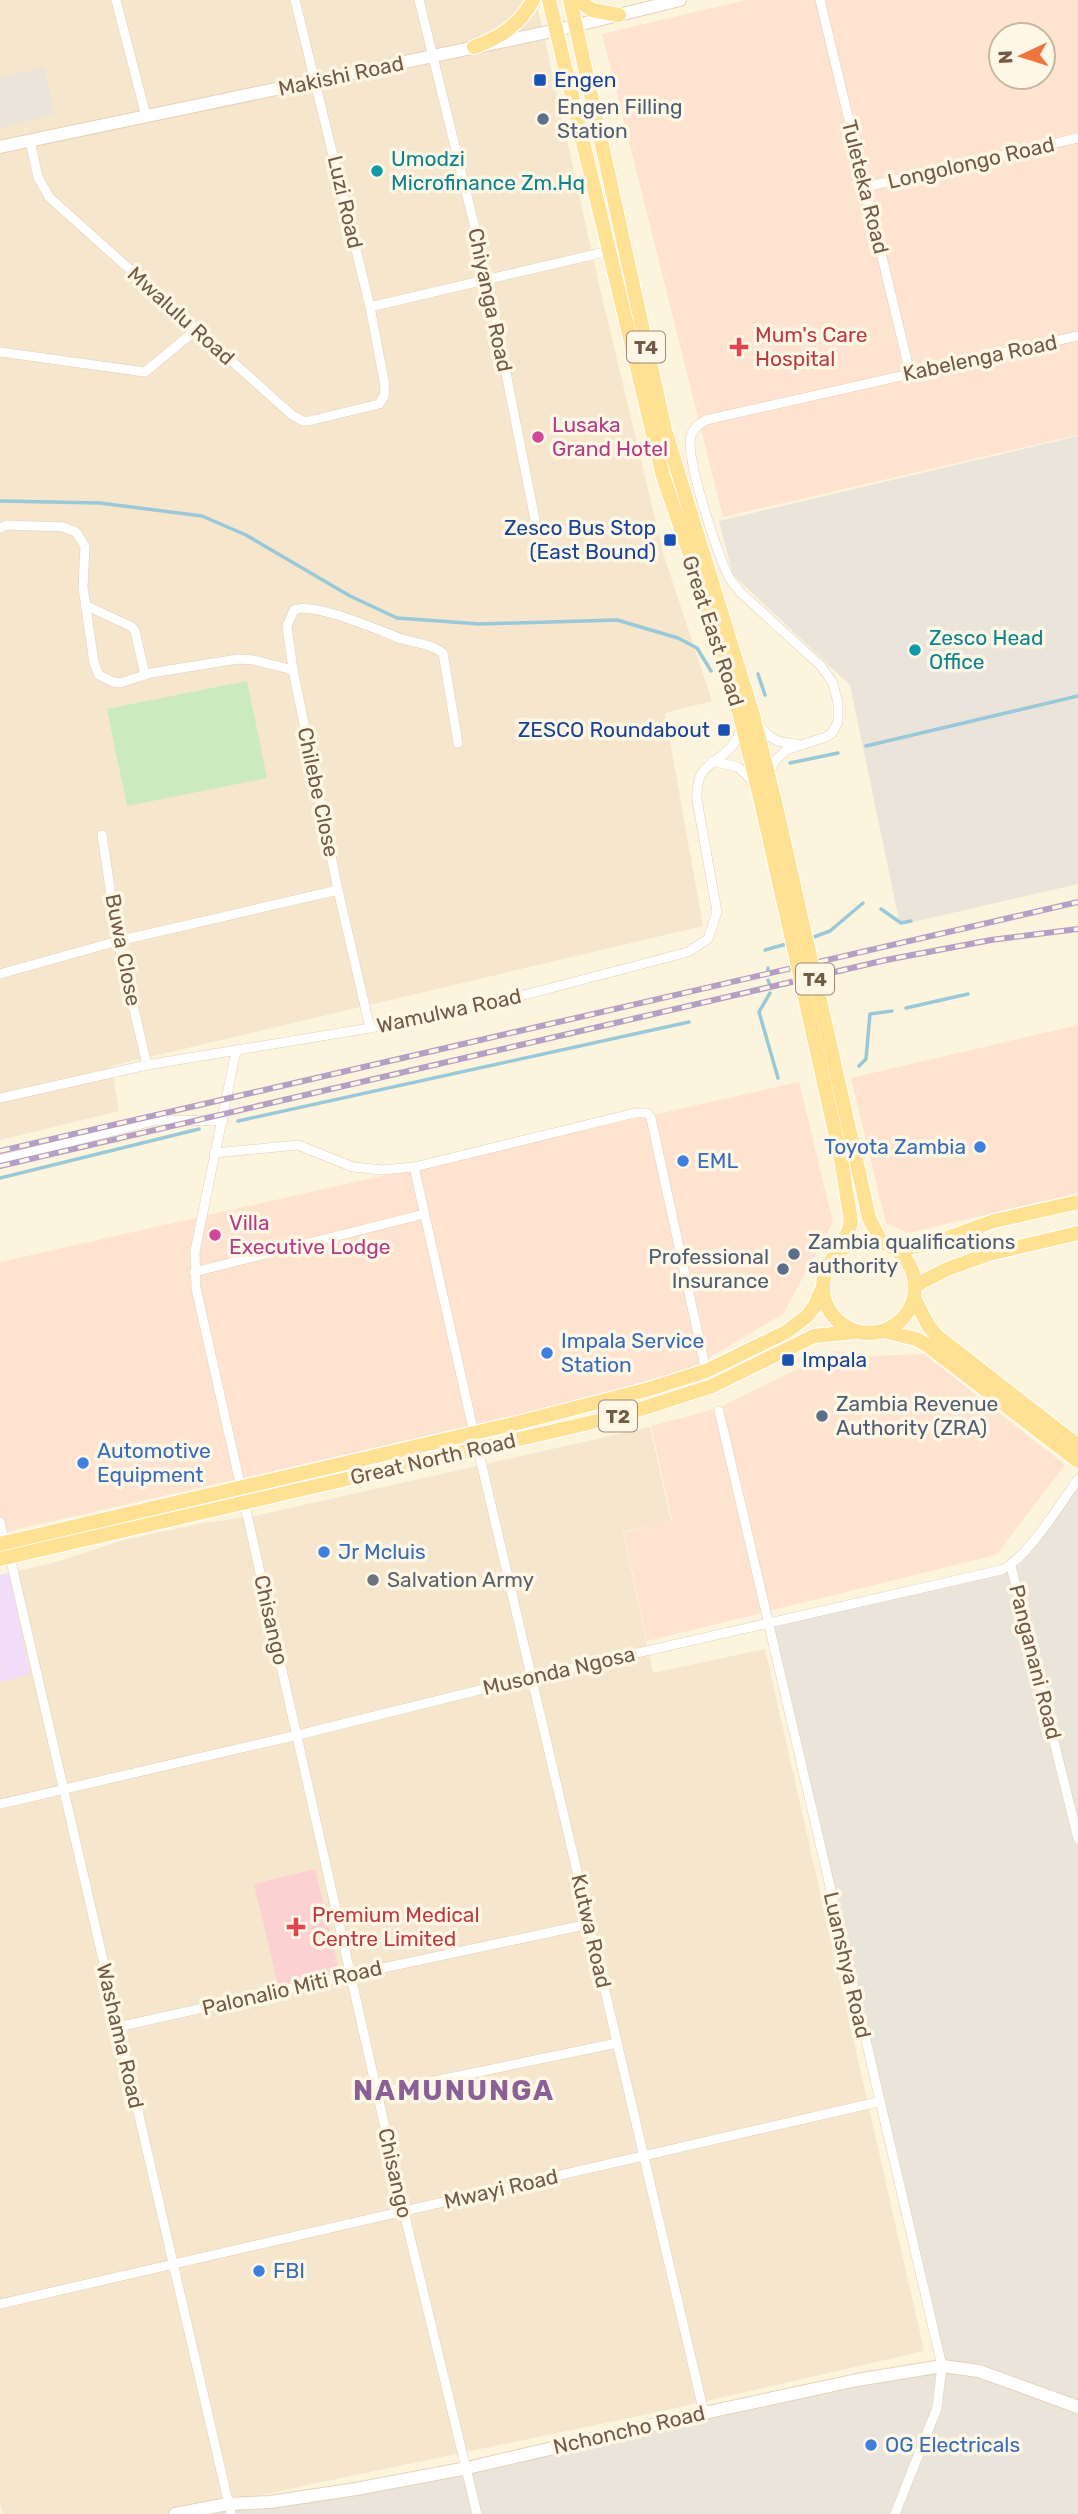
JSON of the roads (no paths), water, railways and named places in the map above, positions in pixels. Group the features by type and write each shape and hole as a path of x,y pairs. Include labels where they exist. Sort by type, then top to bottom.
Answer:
{"main road":[{"path":"474,47 506,32 519,20 533,0"},
{"name":"Great East Road","path":"549,0 663,476 684,544 769,774 768,804 848,1157 867,1212 881,1242"},
{"name":"Great East Road","path":"570,0 665,430 748,719 757,785 768,804"},
{"path":"578,0 592,10 619,15"},
{"name":"Great East Road","path":"831,1262 850,1228 848,1157"},
{"path":"896,1249 928,1244 994,1221 1078,1202"},
{"path":"883,1331 897,1325 908,1314 915,1292 947,1269 989,1254 1078,1233"},
{"path":"1078,1446 937,1336 928,1325 915,1292 910,1265 896,1249 881,1242 867,1241 853,1244 841,1251 831,1262 822,1289 832,1316 843,1326 855,1332 883,1331 916,1339 927,1345 1078,1461"},
{"name":"Great North Road","path":"4,1551 240,1489 649,1390 706,1371 786,1332 807,1317 822,1289"},
{"name":"Great North Road","path":"4,1551 74,1543 659,1405 712,1386 814,1336 855,1332"}],"street":[{"path":"116,0 146,116"},
{"name":"Luzi Road","path":"295,0 370,307 385,386 384,396 379,404"},
{"name":"Chiyanga Road","path":"419,0 488,281 535,520"},
{"name":"Makishi Road","path":"0,147 576,26 680,0"},
{"name":"Tuleteka Road","path":"820,0 910,373"},
{"name":"Longolongo Road","path":"865,187 1078,138"},
{"name":"Mwalulu Road","path":"30,141 38,177 49,197 297,419 309,421 379,404"},
{"path":"370,307 609,251"},
{"path":"0,352 145,372 196,330"},
{"name":"Kabelenga Road","path":"769,774 781,754 798,744 832,733 838,722 838,703 833,683 821,666 730,580 712,533 694,465 691,437 696,426 706,420 1078,336"},
{"path":"0,528 7,525 63,527 80,536 85,545 83,581 94,663 99,675 113,682 246,659 293,670"},
{"path":"85,605 132,627 145,675"},
{"name":"Chilebe Close","path":"370,1028 338,890 293,670 287,626 293,610 308,608 367,624 443,653 458,743"},
{"path":"748,719 779,743 798,744"},
{"name":"Wamulwa Road","path":"0,1098 147,1065 370,1028 532,993 688,953 708,939 717,912 697,800 699,778 712,761 732,746 748,719"},
{"path":"712,761 738,767 757,785"},
{"name":"Buwa Close","path":"102,835 118,941 147,1065"},
{"path":"0,974 118,941 338,890"},
{"name":"Chisango","path":"236,1051 195,1251 194,1272 240,1489 298,1735 350,1975 477,2514"},
{"path":"214,1153 298,1145 367,1170 414,1167 635,1113 647,1114 651,1118 706,1371"},
{"path":"0,1160 157,1121 223,1121"},
{"path":"414,1167 474,1433"},
{"path":"194,1272 424,1214"},
{"name":"Luanshya Road","path":"719,1412 878,2102 942,2366 937,2408 895,2514"},
{"name":"Kutwa Road","path":"478,1449 704,2413"},
{"path":"1011,1566 1078,1479"},
{"name":"Washama Road","path":"0,1522 4,1551 64,1788 230,2509"},
{"name":"Musonda Ngosa","path":"0,1804 298,1735 532,1676 1011,1566"},
{"name":"Panganani Road","path":"1011,1566 1078,1839"},
{"name":"Palonalio Miti Road","path":"118,2027 590,1924"},
{"path":"377,2093 617,2043"},
{"name":"Mwayi Road","path":"0,2304 878,2102"},
{"name":"Nchoncho Road","path":"175,2514 303,2498 467,2468 857,2380 942,2366 979,2371 1078,2407"}],"waterway":[{"path":"0,501 100,503 202,516 246,535 350,596 397,618 480,624 617,620 678,638 697,648 711,671"},
{"path":"758,674 765,695"},
{"path":"866,746 1078,696"},
{"path":"790,763 838,753"},
{"path":"811,938 830,931 863,903"},
{"path":"881,909 901,923 911,921"},
{"path":"765,950 790,943"},
{"path":"768,980 770,985"},
{"path":"770,993 759,1012 778,1078"},
{"path":"906,1008 968,994"},
{"path":"859,1066 866,1059 870,1014 892,1011"},
{"path":"238,1121 689,1022"},
{"path":"0,1178 199,1129"}],"railway":[{"path":"0,1151 1078,902"},
{"path":"0,1166 886,960 991,940 1078,929"}],"place":[{"name":"Engen","path":"540,80"},
{"name":"Engen Filling Station","path":"543,119"},
{"name":"Umodzi Microfinance Zm.Hq","path":"377,171"},
{"name":"Mum's Care Hospital","path":"739,347"},
{"name":"Lusaka Grand Hotel","path":"538,437"},
{"name":"Zesco Bus Stop (East Bound)","path":"670,540"},
{"name":"Zesco Head Office","path":"915,650"},
{"name":"ZESCO Roundabout","path":"724,730"},
{"name":"Toyota Zambia","path":"980,1147"},
{"name":"EML","path":"683,1161"},
{"name":"Villa Executive Lodge","path":"215,1235"},
{"name":"Zambia qualifications authority","path":"794,1254"},
{"name":"Professional Insurance","path":"783,1269"},
{"name":"Impala Service Station","path":"547,1353"},
{"name":"Impala","path":"788,1360"},
{"name":"Zambia Revenue Authority (ZRA)","path":"822,1416"},
{"name":"Automotive Equipment","path":"83,1463"},
{"name":"Jr Mcluis","path":"324,1552"},
{"name":"Salvation Army","path":"373,1580"},
{"name":"Premium Medical Centre Limited","path":"296,1927"},
{"name":"FBI","path":"259,2271"},
{"name":"OG Electricals","path":"871,2445"}],"district":[{"name":"NAMUNUNGA","path":"454,2090"}]}
